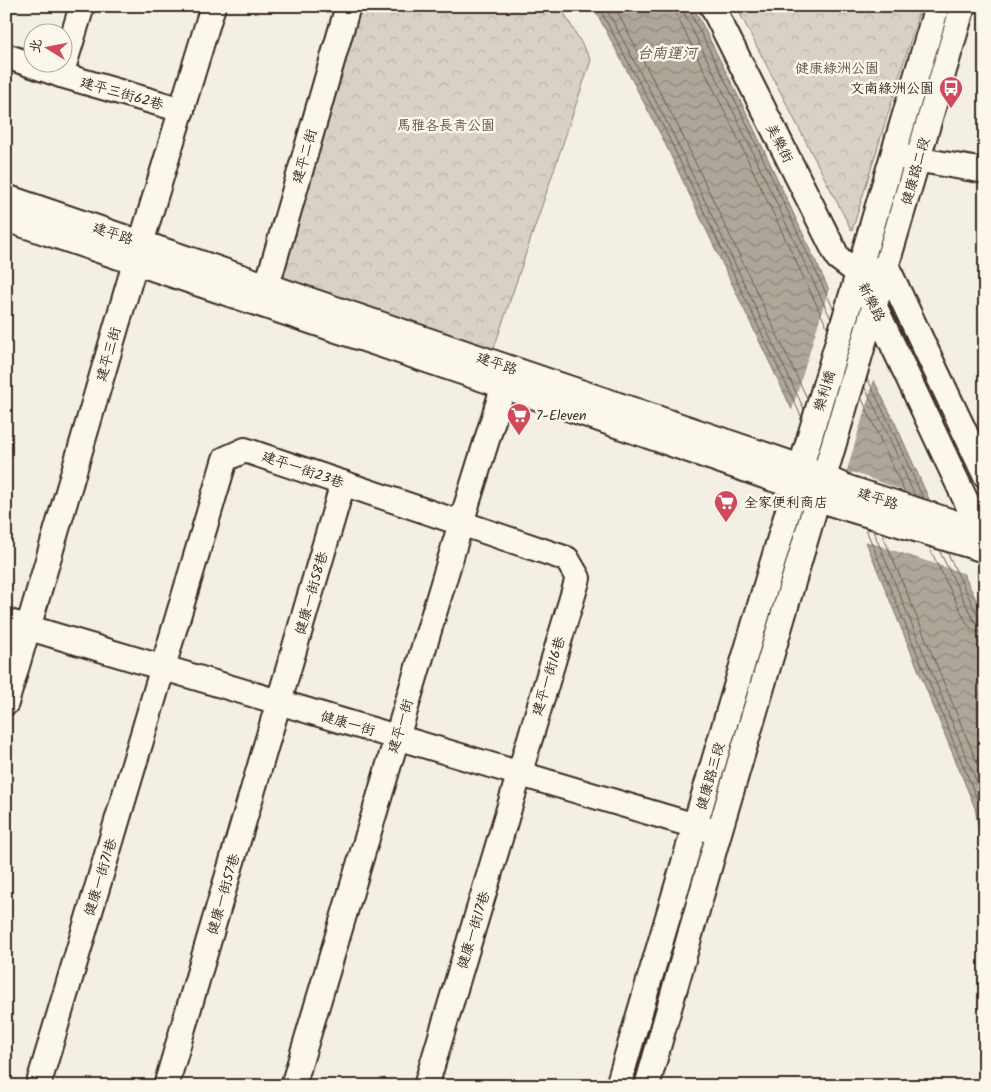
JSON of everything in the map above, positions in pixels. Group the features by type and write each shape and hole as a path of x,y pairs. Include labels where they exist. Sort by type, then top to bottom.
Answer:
{"street":[{"path":"62,75 82,6"},
{"name":"建平三街","path":"6,703 17,624 139,253 213,6"},
{"name":"建平二街","path":"262,295 348,6"},
{"name":"美樂街","path":"712,6 838,258 858,273"},
{"name":"健康路二段","path":"847,314 938,6"},
{"name":"健康路二段","path":"866,336 963,6"},
{"name":"建平三街62巷","path":"6,56 62,75 182,110"},
{"path":"894,155 985,172"},
{"name":"建平路","path":"6,198 139,253 506,376 798,477 957,542 984,539"},
{"name":"建平路","path":"6,219 139,253"},
{"name":"新樂路","path":"984,539 858,273 887,267 985,476"},
{"name":"樂利橋","path":"798,477 847,314"},
{"name":"樂利橋","path":"821,488 866,336"},
{"name":"建平一街","path":"293,1086 396,737 506,376"},
{"name":"建平一街23巷","path":"162,668 224,459 245,450 567,559 578,578"},
{"name":"健康路三段","path":"618,1086 798,477"},
{"name":"健康一街58巷","path":"279,703 343,483"},
{"name":"健康路三段","path":"647,1086 821,488"},
{"name":"建平路","path":"846,498 947,520 984,539"},
{"name":"建平一街16巷","path":"519,774 578,578"},
{"name":"健康一街","path":"17,624 719,834"},
{"name":"健康一街71巷","path":"38,1086 162,668"},
{"name":"健康一街57巷","path":"166,1086 279,703"},
{"name":"健康一街17巷","path":"426,1086 519,774"}],"green space":[{"name":"馬雅各長青公園","path":"359,6 560,6 591,60 493,351 286,283 280,272"},
{"name":"健康綠洲公園","path":"736,6 921,6 852,231"}],"water":[{"name":"台南運河","path":"593,6 693,6 747,114 829,290 895,423 949,544 985,618 985,851 982,849 975,808 841,481 797,420 662,137"}],"pier":[{"path":"830,285 875,376 841,490 838,482 791,413"},
{"path":"852,472 932,501 966,574 862,540 844,497"}],"place":[{"name":"文南綠洲公園","path":"951,109"},
{"name":"7-Eleven","path":"519,436"},
{"name":"全家便利商店","path":"726,523"}]}
